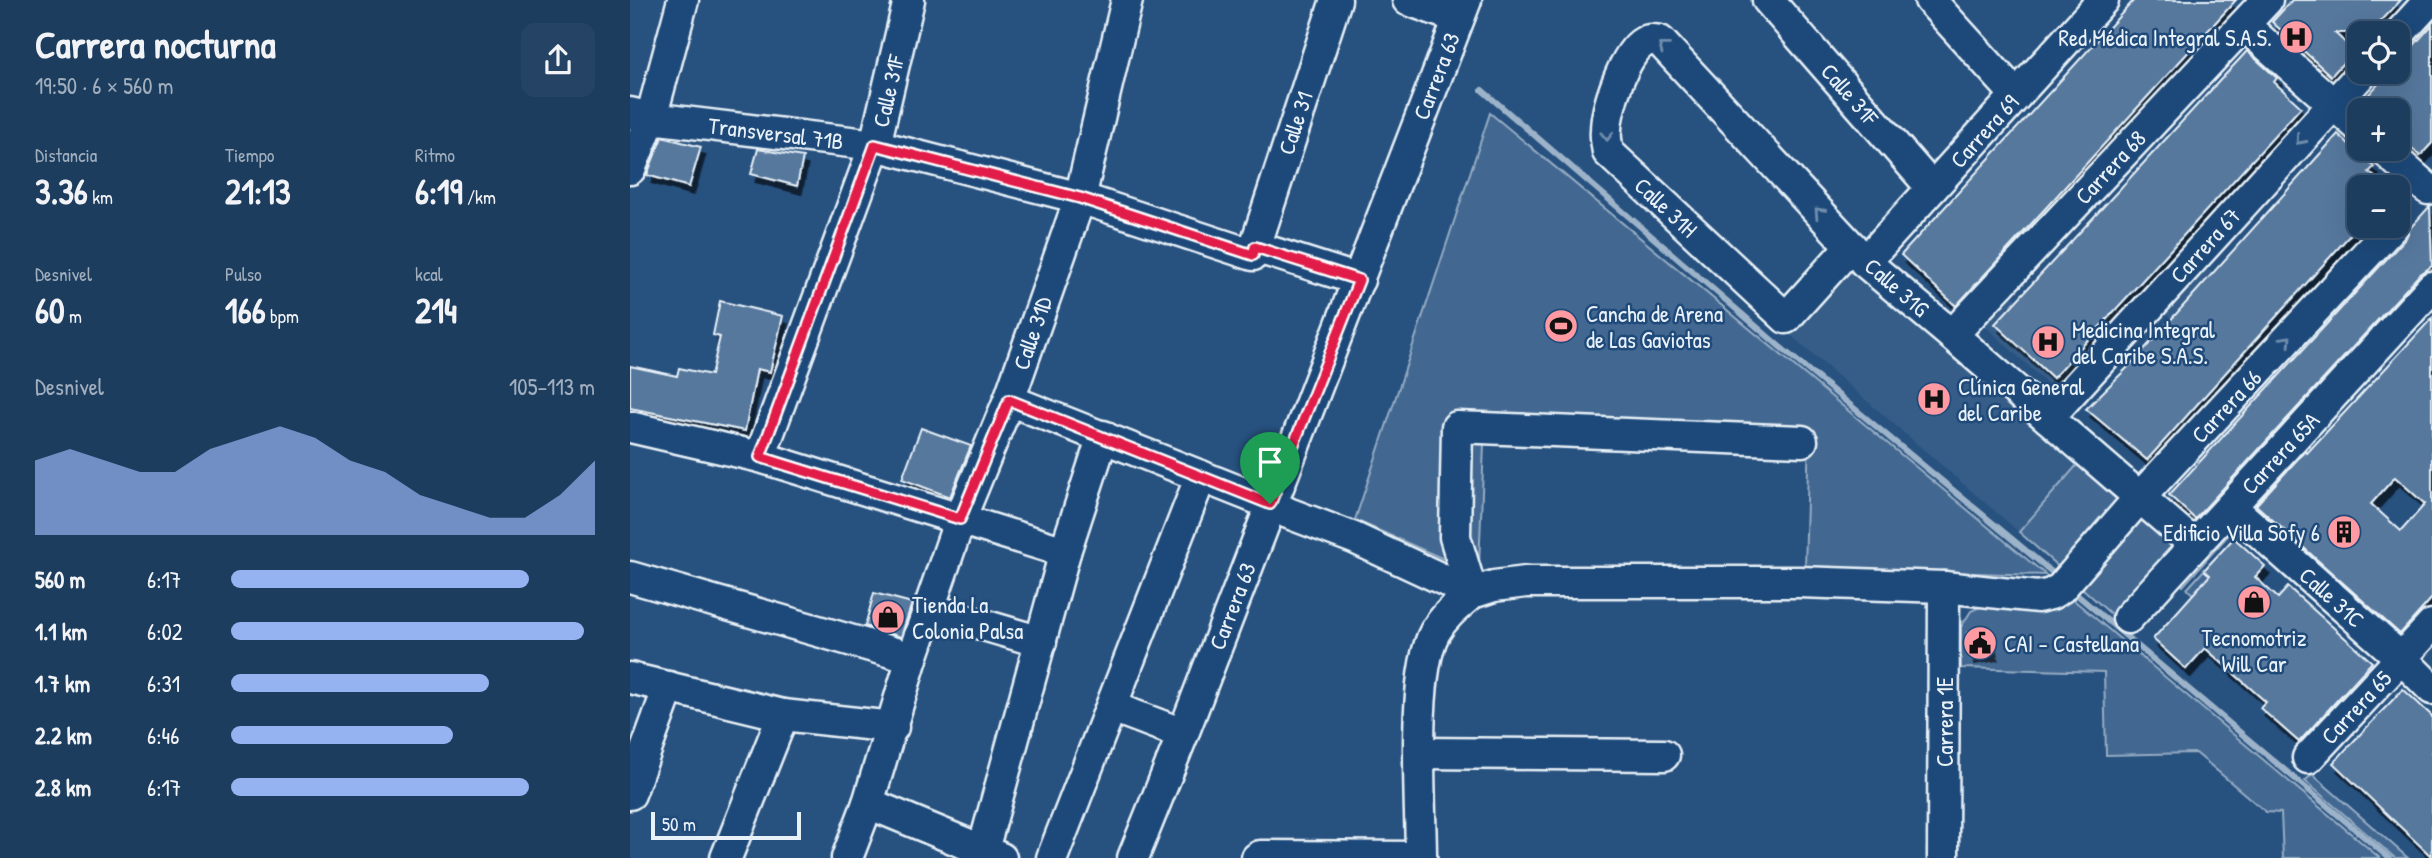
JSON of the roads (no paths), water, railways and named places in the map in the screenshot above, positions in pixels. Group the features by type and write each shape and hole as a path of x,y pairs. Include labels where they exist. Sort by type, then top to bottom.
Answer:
{"street":[{"path":"630,169 640,115 683,0"},
{"name":"Calle 31F","path":"760,457 875,145 909,0"},
{"name":"Calle 31D","path":"847,858 868,803 912,658 960,519 1009,400 1080,198 1127,0"},
{"name":"Calle 31","path":"1255,247 1336,0"},
{"path":"1408,0 1462,9"},
{"name":"Calle 31F","path":"1768,0 1933,188"},
{"path":"1930,0 2016,95"},
{"name":"Carrera 69","path":"1786,318 1933,188 2104,0"},
{"name":"Carrera 68","path":"1952,335 2267,0"},
{"path":"2410,22 2430,0"},
{"name":"Carrera 63","path":"1133,858 1279,509 1359,280 1462,9"},
{"path":"2244,25 2347,116"},
{"name":"Calle 31G","path":"1623,71 1633,52 1643,42 1650,39 1660,41 1858,254 2195,545"},
{"name":"Calle 31H","path":"1623,71 1614,93 1605,130 1608,152 1786,318"},
{"name":"Carrera 67","path":"2048,418 2352,84"},
{"name":"Transversal 71B","path":"640,115 875,145 1080,198 1253,255 1255,247 1359,280"},
{"path":"2398,161 2430,187 2410,208"},
{"name":"Carrera 66","path":"1944,587 2038,597 2061,588 2140,498 2382,238"},
{"name":"Carrera 65A","path":"2128,618 2432,287"},
{"path":"1009,400 1353,538 1472,593"},
{"path":"630,427 760,457 1065,552"},
{"path":"1472,593 1455,537 1457,427 1802,441"},
{"path":"868,803 993,854 1041,642 1065,552 1103,436"},
{"path":"1052,858 1201,476"},
{"name":"Calle 31C","path":"2231,507 2401,658 2432,689"},
{"path":"630,578 912,658"},
{"path":"1257,858 1421,857 1420,753 1424,674 1433,635 1447,615 1472,593 1494,586 1526,582 1799,582 1944,587"},
{"name":"Carrera 1E","path":"1943,858 1944,587"},
{"path":"929,609 1041,642"},
{"name":"Carrera 65","path":"2308,758 2432,625"},
{"path":"630,678 783,715 893,727"},
{"path":"630,794 669,687"},
{"path":"1112,707 1183,734"},
{"path":"726,858 783,715"},
{"path":"1420,753 1664,755"}],"waterway":[{"path":"1482,90 1779,346 2053,573"},
{"path":"2076,594 2389,858"}],"place":[{"name":"Red Médica Integral S.A.S.","path":"2296,37"},
{"name":"Cancha de Arena de Las Gaviotas","path":"1561,326"},
{"name":"Medicina Integral del Caribe S.A.S.","path":"2048,342"},
{"name":"Clínica General del Caribe","path":"1934,399"},
{"name":"Edificio Villa Sofy 6","path":"2344,532"},
{"name":"Tecnomotriz Will Car","path":"2254,602"},
{"name":"Tienda La Colonia Palsa","path":"888,617"},
{"name":"CAI - Castellana","path":"1980,643"}]}
